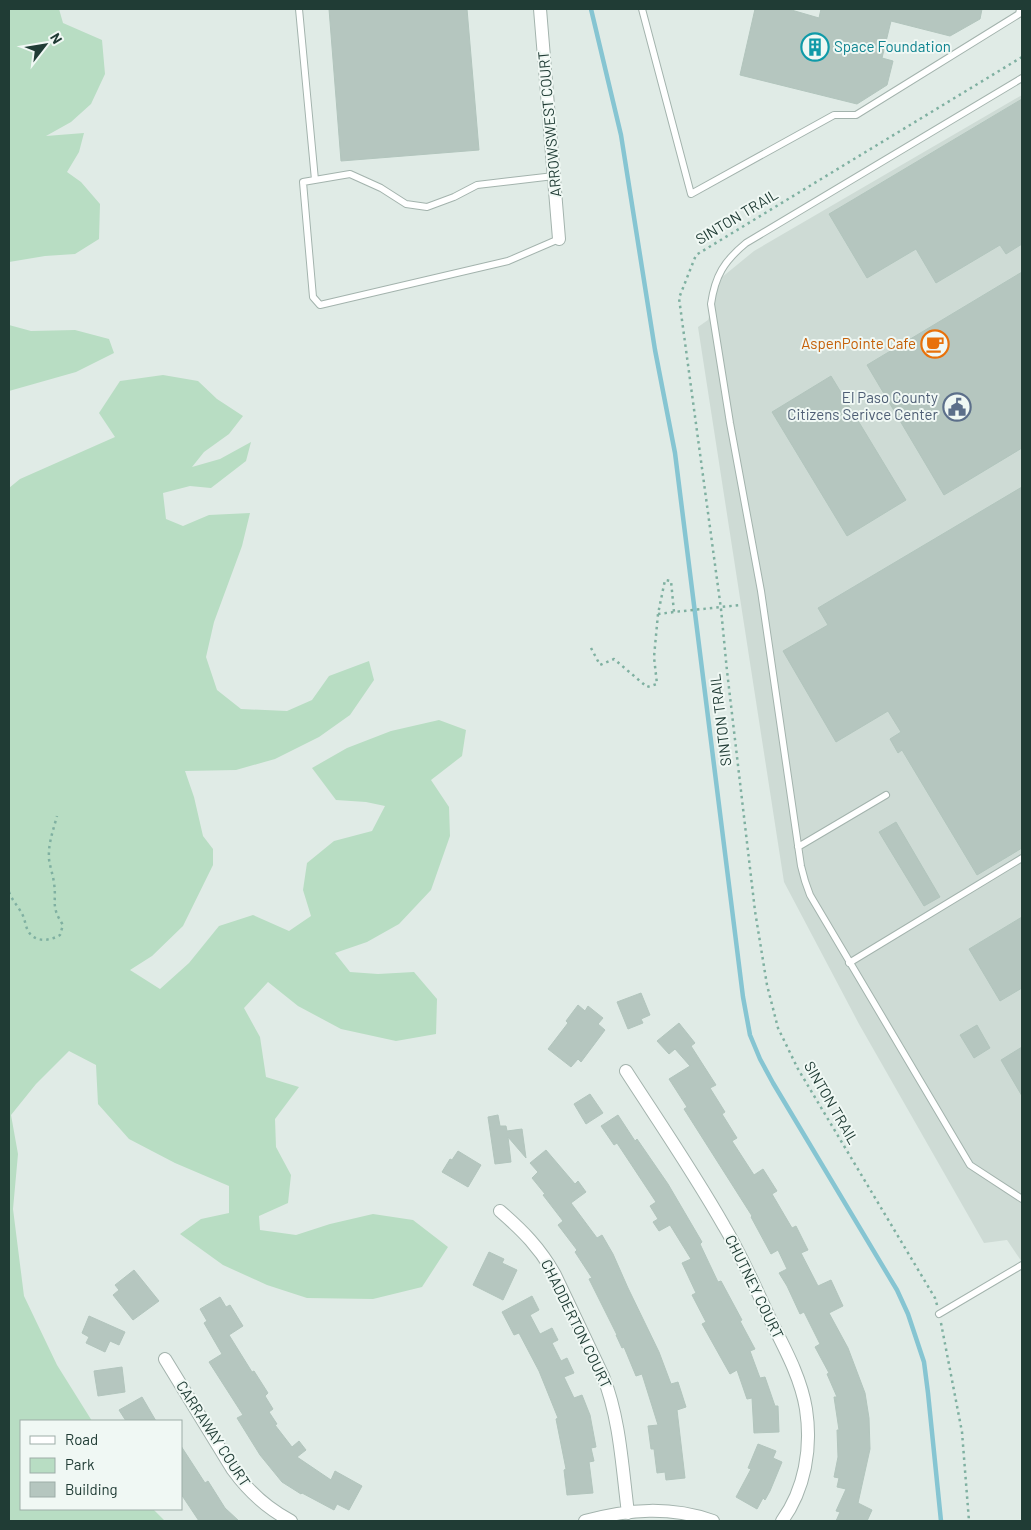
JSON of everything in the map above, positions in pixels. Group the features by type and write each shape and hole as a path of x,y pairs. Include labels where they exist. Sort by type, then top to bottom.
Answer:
{"street":[{"name":"ARROWSWEST COURT","path":"540,9 559,238"},
{"name":"CHUTNEY COURT","path":"626,1071 732,1239 802,1390 808,1427 806,1464 794,1500 782,1521"},
{"name":"CHADDERTON COURT","path":"500,1212 523,1231 547,1260 603,1376 609,1391 618,1430 628,1512"},
{"name":"CARRAWAY COURT","path":"165,1359 243,1484 268,1507 291,1521"},
{"path":"585,1521 628,1512 650,1510 674,1511 713,1521"}],"lane":[{"path":"299,9 315,180"},
{"path":"642,9 691,194 834,115 856,115 1019,14 1020,9"},
{"path":"1022,78 746,243 726,262 719,273 713,287 710,304 762,596 804,881 849,963 970,1165 1022,1199"},
{"path":"554,176 477,185 427,207 406,204 381,188 350,174 302,182 313,297 320,305 508,261 559,238"},
{"path":"798,847 886,795"},
{"path":"849,963 1022,858"},
{"path":"939,1314 1022,1265"}],"path":[{"name":"SINTON TRAIL","path":"970,1521 962,1432 939,1314 934,1298 798,1069 778,1028 766,985 726,671 721,607 679,298 696,255 1022,57"},
{"path":"591,648 600,664 614,659 647,687 657,684 654,657 658,614 665,580 671,581 674,612"},
{"path":"658,614 740,605"},
{"path":"9,892 22,913 28,931 33,936 51,940 60,935 63,925 54,905 54,884 50,860 50,841 57,816"}],"shaded area":[{"path":"1022,95 1022,1262 1007,1240 984,1243 859,1024 784,882 698,327 708,320 721,278 754,251"}],"green space":[{"path":"9,9 59,9 63,23 102,40 105,74 91,104 71,122 46,136 84,133 79,152 67,172 81,182 100,204 99,239 75,254 45,256 9,262"},
{"path":"9,325 31,331 75,330 109,339 114,353 76,372 9,391"},
{"path":"163,375 198,381 217,399 243,416 229,434 204,452 192,467 220,459 251,442 246,461 211,488 190,486 163,493 166,519 183,526 209,515 250,513 242,546 214,622 206,657 217,690 241,709 287,711 312,700 329,676 369,661 374,680 350,715 319,737 275,759 236,770 185,771 194,797 203,836 213,849 213,865 183,926 152,956 130,970 160,989 189,963 219,926 253,915 289,931 311,916 303,890 307,863 334,841 372,831 385,806 366,802 336,800 312,768 347,748 391,731 439,720 466,730 462,756 431,780 449,807 450,836 431,890 399,924 367,942 335,953 350,972 378,974 414,972 437,999 436,1034 396,1041 341,1029 298,1006 268,982 244,1008 260,1037 266,1077 299,1087 275,1119 276,1147 291,1175 288,1203 259,1216 260,1230 296,1235 330,1224 373,1214 413,1220 448,1247 422,1287 373,1299 307,1298 267,1285 223,1265 180,1234 201,1219 229,1213 229,1186 175,1163 129,1139 98,1104 96,1065 69,1051 36,1084 11,1115 18,1154 13,1209 24,1296 57,1365 91,1420 20,1420 20,1510 154,1510 165,1521 9,1521 9,488 20,479 115,437 99,413 120,381"}],"building":[{"path":"329,9 467,9 479,150 341,161"},
{"name":"Space Foundation","path":"755,9 788,9 819,18 821,9 982,9 980,19 950,36 891,21 882,58 893,61 887,85 857,104 740,75"},
{"path":"1022,99 1022,244 1006,254 1000,245 936,283 916,249 867,278 829,214"},
{"name":"El Paso County Citizens Serivce Center","path":"1022,272 1022,448 944,495 867,365"},
{"path":"831,376 906,500 847,536 772,412"},
{"path":"1022,487 1022,848 977,875 902,750 898,753 890,739 901,732 888,711 836,742 783,651 828,625 818,608"},
{"path":"896,822 940,897 924,906 879,832"},
{"path":"1022,917 1022,988 1000,1001 969,949"},
{"path":"641,993 650,1015 641,1019 643,1023 628,1029 617,1002"},
{"path":"578,1005 585,1011 588,1006 603,1018 598,1024 605,1030 581,1062 578,1059 571,1067 548,1049 568,1023 566,1021"},
{"path":"679,1023 695,1043 691,1046 716,1085 710,1088 725,1112 722,1114 737,1138 732,1141 754,1175 763,1169 777,1191 772,1194 792,1228 796,1226 808,1250 801,1253 818,1286 831,1280 843,1306 829,1313 848,1348 865,1393 869,1418 870,1449 858,1503 872,1510 867,1521 836,1521 840,1512 836,1511 846,1489 837,1487 839,1478 834,1477 838,1457 837,1430 839,1430 834,1397 837,1397 827,1374 829,1373 815,1347 820,1344 804,1312 800,1314 779,1273 787,1269 778,1250 771,1254 752,1216 684,1109 687,1107 669,1079 690,1066 675,1049 669,1054 657,1041"},
{"path":"977,1025 990,1048 974,1058 960,1035"},
{"path":"1022,1047 1022,1096 1001,1060"},
{"path":"590,1094 603,1113 586,1124 574,1104"},
{"path":"498,1115 500,1126 506,1126 507,1131 522,1129 526,1158 508,1137 511,1162 495,1164 488,1117"},
{"path":"618,1115 668,1184 702,1242 700,1244 718,1282 721,1281 742,1320 740,1321 755,1349 750,1351 760,1378 765,1377 775,1406 778,1406 779,1432 754,1433 752,1398 747,1399 737,1370 730,1374 702,1324 706,1322 692,1295 696,1293 682,1263 691,1259 670,1225 659,1231 653,1222 658,1219 650,1206 656,1202 617,1143 614,1145 601,1126"},
{"path":"546,1150 575,1184 578,1181 586,1192 571,1203 597,1238 602,1235 613,1254 659,1352 671,1384 678,1382 686,1407 677,1410 685,1478 666,1480 665,1472 657,1473 654,1449 651,1449 648,1426 658,1425 642,1374 636,1376 624,1347 622,1348 589,1279 592,1278 575,1252 577,1250 558,1225 563,1221 532,1178 538,1172 530,1163"},
{"path":"458,1151 481,1165 468,1187 442,1172 450,1159 452,1160"},
{"path":"489,1252 504,1259 502,1263 517,1270 503,1300 473,1285"},
{"path":"134,1270 159,1301 133,1320 113,1295 119,1290 115,1285"},
{"path":"532,1296 539,1310 530,1315 540,1334 552,1328 558,1340 552,1343 561,1361 567,1358 574,1373 564,1377 574,1398 582,1395 590,1415 596,1447 591,1448 594,1461 589,1462 593,1493 567,1495 564,1470 566,1469 556,1419 558,1418 539,1371 519,1333 514,1335 502,1312"},
{"path":"220,1297 226,1307 230,1305 243,1326 229,1335 252,1372 254,1371 268,1393 265,1396 273,1409 269,1412 277,1424 275,1425 292,1447 299,1441 306,1450 297,1457 331,1480 335,1471 362,1486 349,1510 337,1504 334,1510 301,1494 282,1482 260,1455 237,1418 243,1415 209,1362 222,1354 204,1323 207,1321 200,1309"},
{"path":"89,1316 125,1332 119,1345 110,1341 105,1352 86,1343 89,1337 82,1333"},
{"path":"122,1367 125,1392 98,1396 94,1371"},
{"path":"142,1397 155,1420 125,1420 119,1410"},
{"path":"758,1444 776,1451 773,1458 782,1462 770,1491 765,1500 763,1498 757,1509 736,1497 751,1469 748,1468"},
{"path":"182,1448 205,1483 208,1481 225,1508 239,1521 199,1521 182,1496"}],"waterway":[{"path":"591,9 621,135 655,350 675,453 743,997 750,1035 773,1083 897,1290 908,1314 924,1362 941,1521"}],"place":[{"name":"Space Foundation","path":"815,47"},
{"name":"AspenPointe Cafe","path":"935,344"},
{"name":"El Paso County Citizens Serivce Center","path":"957,407"}]}
